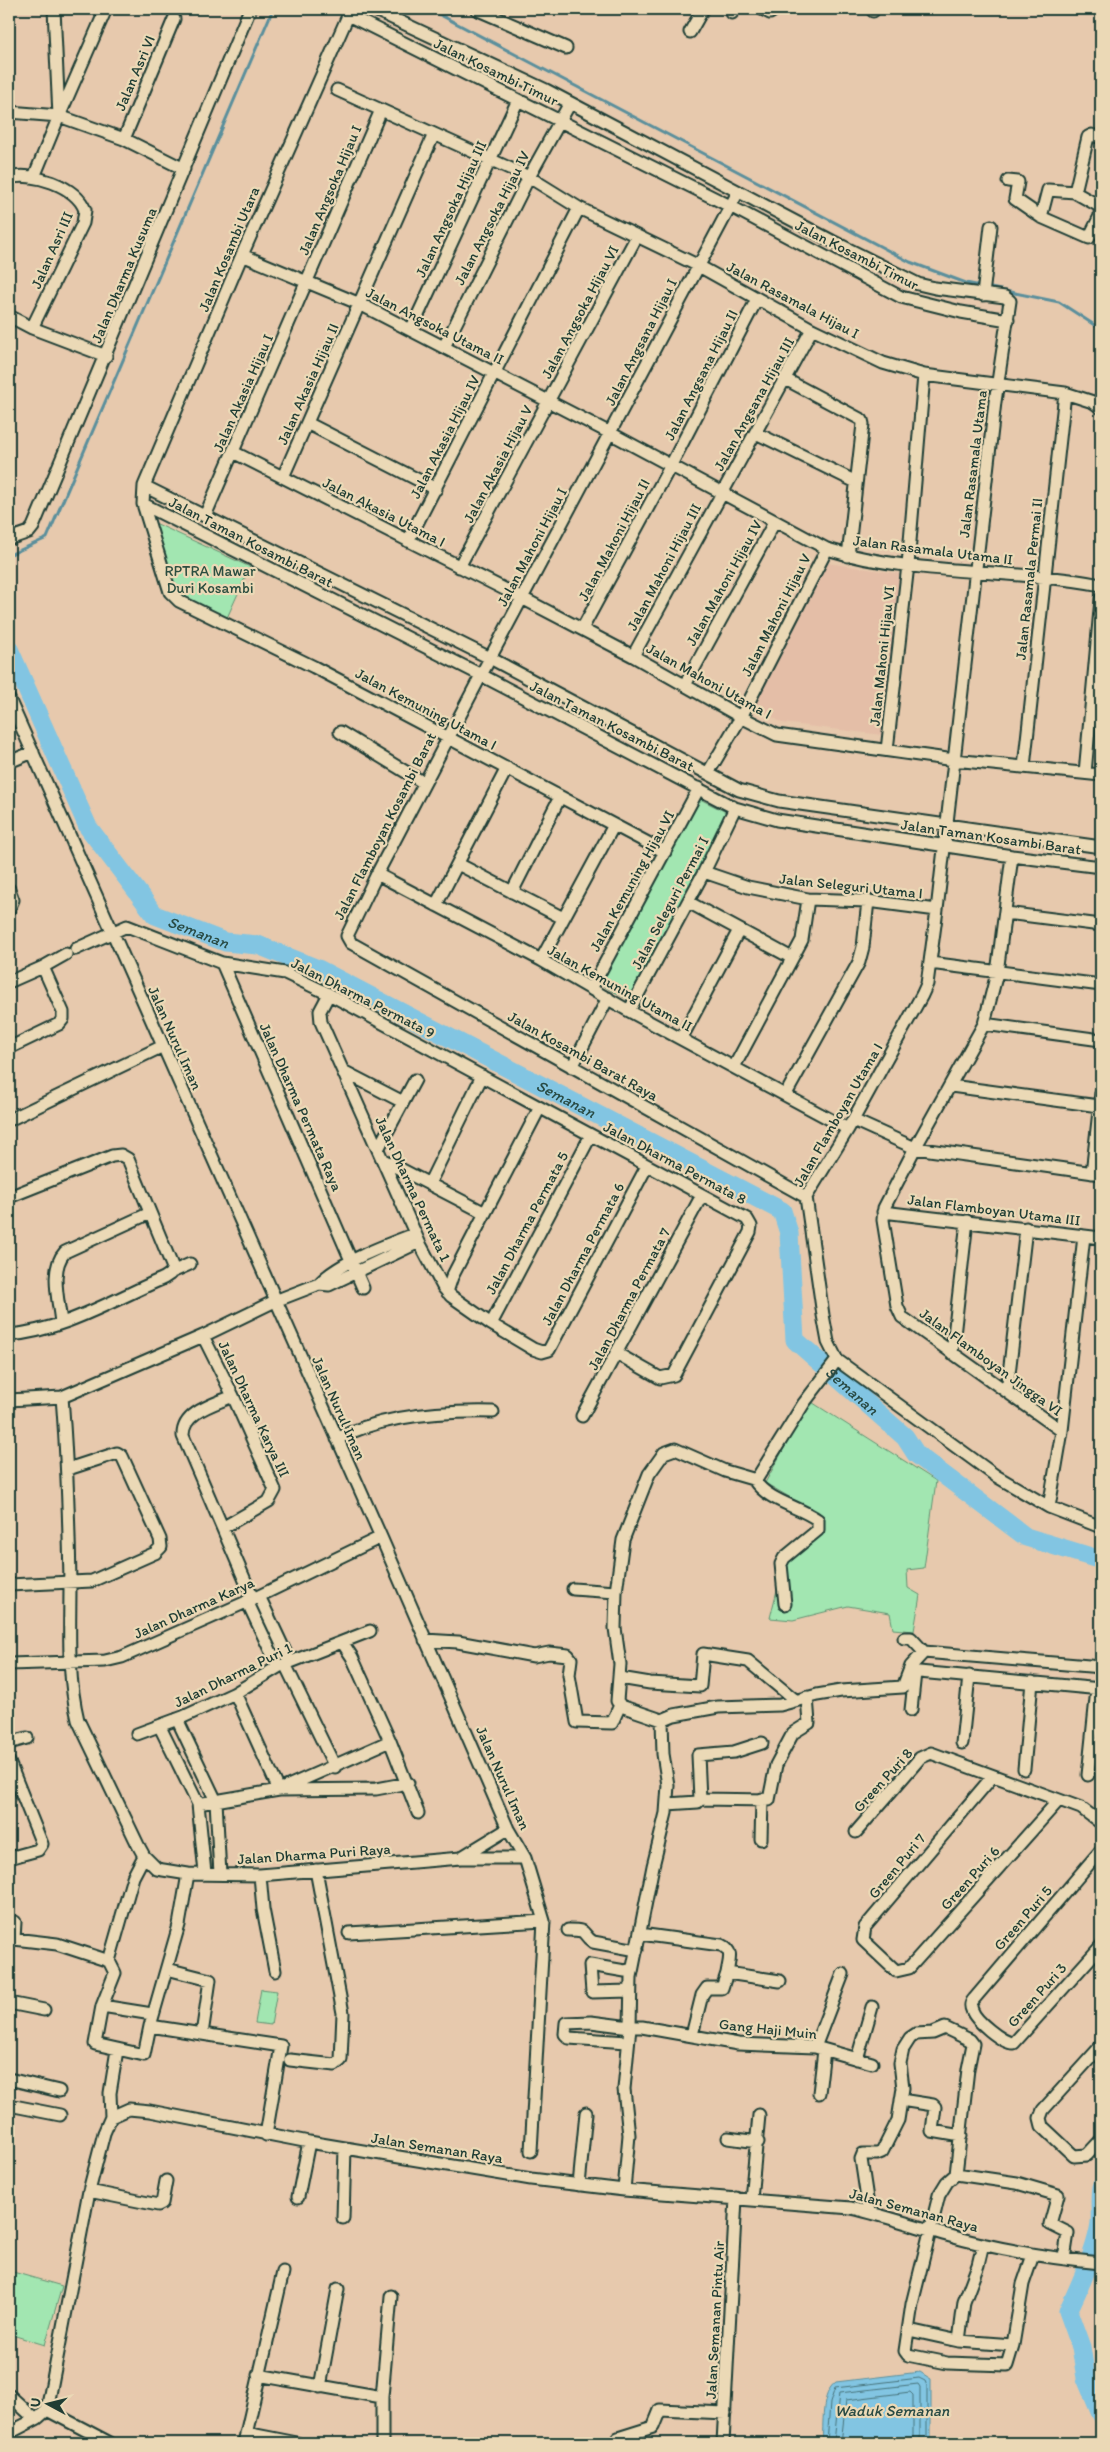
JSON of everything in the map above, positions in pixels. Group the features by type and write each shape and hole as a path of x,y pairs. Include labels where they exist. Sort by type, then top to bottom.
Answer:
{"street":[{"path":"54,9 59,116"},
{"path":"34,177 106,9"},
{"name":"Jalan Dharma Kusuma","path":"9,539 29,532 33,527 250,9"},
{"name":"Jalan Kosambi Timur","path":"349,12 518,100 730,206 872,282 918,303 1008,320 1010,301 1005,297 984,290 922,285 738,192 570,103 373,9"},
{"path":"476,9 566,48"},
{"path":"690,32 704,9"},
{"path":"762,9 770,13 776,9"},
{"name":"Jalan Kosambi Utara","path":"143,504 144,486 242,255 349,12"},
{"name":"Jalan Asri VI","path":"124,139 174,18"},
{"path":"337,90 491,159"},
{"name":"Jalan Angsoka Hijau III","path":"411,330 518,100"},
{"name":"Jalan Angsoka Hijau IV","path":"444,347 529,177 570,103"},
{"name":"Jalan Angsoka Hijau I","path":"307,282 381,110"},
{"path":"9,112 59,116 124,139 184,170"},
{"name":"Jalan Akasia Hijau II","path":"283,477 434,134"},
{"path":"1074,192 1088,136 1092,135 1101,138"},
{"name":"Jalan Rasamala Hijau I","path":"491,159 529,177 579,208 697,265 812,329 882,363 924,375 1065,393 1093,402 1101,408"},
{"name":"Jalan Asri III","path":"9,178 34,177 63,188 78,199 85,210 83,223 32,328"},
{"path":"1008,181 1018,182 1014,198 1041,217 1089,238 1101,207 1074,192 1048,190 1041,217"},
{"path":"730,206 738,192"},
{"name":"Jalan Angsana Hijau I","path":"610,432 730,206"},
{"name":"Jalan Akasia Hijau IV","path":"408,541 579,208"},
{"path":"984,290 991,226"},
{"name":"Jalan Angsoka Hijau VI","path":"549,401 637,236"},
{"name":"Jalan Angsoka Utama II","path":"242,255 360,304 610,432"},
{"path":"872,282 882,265"},
{"name":"Jalan Akasia Hijau I","path":"205,516 307,282"},
{"name":"Jalan Angsana Hijau II","path":"671,465 757,299"},
{"path":"9,316 32,328 106,356"},
{"name":"Jalan Rasamala Utama","path":"943,844 997,383 1008,320"},
{"name":"Jalan Angsana Hijau III","path":"721,492 756,433 812,329"},
{"name":"Jalan Mahoni Hijau VI","path":"887,750 908,565 924,375"},
{"path":"785,379 862,420 863,428 848,556"},
{"name":"Jalan Rasamala Permai II","path":"1024,767 1043,578 1065,393"},
{"name":"Jalan Akasia Hijau V","path":"459,566 549,401"},
{"path":"307,423 436,488"},
{"name":"Jalan Rasamala Utama II","path":"610,432 827,549 848,556 908,565 976,570 1101,585"},
{"name":"Jalan Mahoni Hijau I","path":"481,674 610,432"},
{"path":"756,433 856,482"},
{"name":"Jalan Akasia Utama I","path":"233,452 522,598"},
{"name":"Jalan Mahoni Hijau II","path":"582,629 671,465"},
{"name":"Jalan Taman Kosambi Barat","path":"144,486 489,659 708,772 739,790 779,801 945,828 1101,847"},
{"name":"Jalan Mahoni Hijau III","path":"633,656 721,492"},
{"name":"Jalan Taman Kosambi Barat","path":"143,504 481,674 736,808 776,820 1012,856 1101,867"},
{"name":"Jalan Kemuning Utama I","path":"143,504 173,596 448,737 664,852"},
{"name":"Jalan Mahoni Hijau IV","path":"685,685 774,521"},
{"name":"Jalan Mahoni Hijau V","path":"708,772 741,717 827,549"},
{"name":"Jalan Mahoni Utama I","path":"522,598 633,656 767,731 786,737 954,760"},
{"path":"1085,773 1101,599"},
{"name":"Jalan Flamboyan Kosambi Barat","path":"347,938 347,932 481,674"},
{"name":"Jalan Nurul Iman","path":"9,699 381,1536 508,1829 525,1858 544,1920 531,2151"},
{"path":"340,732 424,783"},
{"path":"9,762 32,752"},
{"path":"954,760 1101,775"},
{"path":"436,905 507,768"},
{"name":"Jalan Kemuning Hijau VI","path":"591,989 699,788"},
{"path":"512,892 560,797"},
{"name":"Jalan Seleguri Permai I","path":"629,1011 704,872 736,808"},
{"path":"540,960 614,825"},
{"name":"Jalan Flamboyan Utama I","path":"836,1361 828,1342 823,1316 806,1197 850,1124 922,995 930,963 943,844"},
{"path":"883,1212 915,1148 984,1024 997,973 1012,856"},
{"path":"458,864 563,918"},
{"name":"Jalan Seleguri Utama I","path":"704,872 748,887 808,899 868,901 937,910"},
{"name":"Jalan Kemuning Utama II","path":"377,874 540,960 681,1039 786,1094 850,1124 915,1148 1097,1173"},
{"path":"9,889 13,900 9,909"},
{"path":"734,1067 802,940 808,899"},
{"path":"786,1094 859,962 864,947 868,901"},
{"path":"688,902 792,958"},
{"path":"1006,913 1101,925"},
{"name":"Jalan Dharma Permata 9","path":"9,982 127,926 137,928 154,939 222,963 285,973 329,994 482,1076"},
{"path":"681,1039 739,930"},
{"name":"Jalan Kosambi Barat Raya","path":"347,938 351,943 806,1197"},
{"name":"Jalan Dharma Permata Raya","path":"222,963 363,1288"},
{"path":"930,963 1101,985"},
{"path":"9,1048 59,1024 63,1019 63,1012 43,967"},
{"name":"Jalan Dharma Permata 1","path":"329,994 320,1011 321,1022 417,1238 448,1292 491,1324 542,1352"},
{"path":"572,1067 608,998"},
{"path":"984,1024 1101,1040"},
{"path":"9,1120 163,1046"},
{"path":"343,1071 403,1102"},
{"path":"429,1184 482,1076"},
{"name":"Jalan Dharma Permata 8","path":"482,1076 539,1109 747,1218 750,1232 674,1375 660,1378 616,1353"},
{"path":"378,1149 415,1080"},
{"path":"951,1086 1100,1106"},
{"path":"1097,1173 1101,1093"},
{"path":"448,1292 452,1277 539,1109"},
{"name":"Jalan Dharma Permata 5","path":"491,1324 591,1135"},
{"path":"9,1197 112,1156 121,1155 128,1159 172,1262 172,1272"},
{"path":"383,1160 485,1213"},
{"name":"Jalan Dharma Permata 6","path":"542,1352 549,1350 647,1166"},
{"name":"Jalan Dharma Permata 7","path":"582,1416 702,1195"},
{"name":"Jalan Flamboyan Utama III","path":"883,1212 1101,1238"},
{"name":"Jalan Flamboyan Jingga VI","path":"883,1212 899,1311 902,1316 1062,1431"},
{"path":"60,1323 56,1269 59,1258 65,1252 150,1213"},
{"path":"952,1353 967,1222"},
{"path":"1007,1391 1026,1228"},
{"path":"1049,1506 1062,1431 1084,1236"},
{"path":"9,1400 62,1397 204,1336 275,1301 319,1284 329,1285 354,1267 417,1238"},
{"path":"9,1335 29,1333 60,1323 164,1278 190,1264"},
{"name":"Jalan Dharma Karya III","path":"204,1336 233,1396 275,1492 269,1501 224,1527"},
{"path":"754,1480 761,1474 804,1402 836,1361 996,1476 1049,1506 1101,1527"},
{"path":"233,1396 188,1418 183,1431 184,1438 224,1527 253,1599 335,1767"},
{"name":"Jalan Dharma Puri Raya","path":"62,1397 68,1469 70,1663 78,1720 144,1856 157,1869 188,1874 260,1875 461,1858 525,1858"},
{"path":"337,1440 360,1429 417,1415 452,1411 493,1412"},
{"path":"426,1640 458,1642 534,1656 549,1653 568,1655 571,1658 570,1688 578,1722 612,1724 620,1706 618,1701 620,1652 615,1628 616,1592 623,1540 649,1474 664,1453 674,1449 725,1471 754,1480 765,1494 818,1520 818,1530 784,1558 781,1564 785,1604"},
{"path":"9,1584 70,1583 102,1579 155,1553 161,1547 160,1540 122,1456 117,1453 109,1454 68,1469"},
{"name":"Jalan Dharma Karya","path":"9,1664 105,1661 122,1657 253,1599 381,1536"},
{"path":"573,1588 616,1592"},
{"name":"Jalan Dharma Puri 1","path":"137,1734 160,1727 235,1693 284,1664 370,1631"},
{"path":"904,1638 910,1638 924,1652 1101,1667"},
{"path":"342,1642 352,1657 390,1741 418,1813"},
{"path":"620,1706 662,1720 674,1715 718,1707 780,1706 807,1697 842,1691 903,1688 911,1666 924,1652"},
{"path":"620,1678 650,1683 700,1686 703,1654 748,1661 795,1700"},
{"path":"911,1710 916,1672 1099,1689 1088,1775"},
{"path":"962,1743 969,1676"},
{"path":"1024,1769 1032,1682"},
{"path":"235,1693 279,1790"},
{"path":"667,1804 698,1802 700,1799 770,1799 776,1765 794,1733 809,1723 807,1697"},
{"path":"177,1719 216,1800 220,1874"},
{"path":"624,2190 629,2135 624,2089 627,2042 630,2027 632,1969 667,1804 668,1785 663,1754 662,1720"},
{"path":"160,1727 198,1804 205,1873"},
{"path":"9,1743 27,1738"},
{"path":"279,1790 335,1767 390,1741"},
{"path":"700,1799 698,1755 734,1752 762,1743"},
{"name":"Green Puri 8","path":"856,1832 920,1758 926,1754 935,1754 993,1776"},
{"path":"9,1762 42,1844 38,1850 9,1858"},
{"path":"993,1776 1081,1808 1101,1823"},
{"name":"Green Puri 7","path":"901,1972 896,1971 866,1944 863,1940 863,1931 993,1776"},
{"path":"198,1804 279,1790 376,1789 408,1784"},
{"path":"761,1839 762,1800"},
{"name":"Green Puri 6","path":"901,1972 909,1968 1059,1800"},
{"name":"Jalan Dharma Puri Raya","path":"461,1858 508,1829"},
{"name":"Green Puri 5","path":"971,2007 974,1999 1101,1850"},
{"path":"144,1856 133,1877 109,1961 114,1973 102,2006 95,2045 145,2054 151,2020 183,1908 188,1874"},
{"path":"290,2060 335,2066 341,2060 343,2013 316,1870"},
{"path":"260,1875 263,1908 275,1971"},
{"path":"349,1933 544,1920"},
{"path":"9,1922 15,1922 14,1938 57,1944 109,1961"},
{"path":"568,1930 586,1932 593,1942 637,1950"},
{"path":"640,1934 721,1944 728,1949 730,1954 722,1988 708,1988 702,1995 692,2035"},
{"name":"Green Puri 3","path":"971,2007 975,2015 1000,2039 1014,2043 1101,1946"},
{"path":"630,1991 592,1992 590,1965 625,1971 632,1969"},
{"path":"167,1969 210,1980 202,2034"},
{"path":"727,1972 780,1981"},
{"path":"819,2093 819,2049 844,1974"},
{"path":"9,2003 44,2010"},
{"path":"102,2006 202,2034 281,2046 266,2134"},
{"path":"857,2059 872,2007"},
{"name":"Gang Haji Muin","path":"627,2042 569,2038 565,2034 566,2023 581,2022 642,2027 759,2046 819,2049 872,2063"},
{"path":"869,2212 861,2156 882,2152 898,2120 901,2100 902,2070 900,2063 903,2049 910,2038 916,2034 933,2033 946,2028 973,2042 956,2174 947,2182 940,2195 930,2230 912,2304 905,2351 908,2355 947,2363 1005,2366 1010,2361 1023,2284 1033,2255"},
{"path":"1101,2046 1041,2114 1042,2126 1071,2154 1079,2157 1087,2155 1101,2140"},
{"path":"9,2433 35,2419 46,2410 89,2191 104,2133 111,2117 110,2093 117,2050"},
{"path":"9,2079 59,2090"},
{"path":"901,2100 933,2105 935,2107 932,2131 961,2136"},
{"path":"9,2106 60,2115"},
{"name":"Jalan Semanan Raya","path":"111,2117 128,2109 141,2110 309,2142 579,2185 832,2205 869,2212 983,2244 1033,2255 1101,2263"},
{"path":"579,2185 586,2113"},
{"path":"751,2199 758,2142 759,2115"},
{"path":"728,2138 758,2142"},
{"path":"298,2197 309,2142"},
{"path":"343,2218 345,2148"},
{"path":"956,2174 1017,2183 1058,2195 1050,2224 1068,2233 1064,2259"},
{"path":"89,2191 158,2205 162,2202 166,2181"},
{"name":"Jalan Semanan Pintu Air","path":"723,2443 736,2198"},
{"path":"959,2341 964,2302 978,2265 983,2244"},
{"path":"283,2272 258,2374 245,2438 297,2443"},
{"path":"320,2387 338,2289"},
{"path":"382,2443 382,2397 391,2296"},
{"path":"909,2330 959,2341 1013,2345"},
{"path":"258,2374 382,2397"},
{"path":"9,2395 35,2419"},
{"path":"46,2410 110,2443"},
{"path":"618,2438 653,2427 660,2410 725,2413"}],"shaded area":[{"path":"827,563 902,574 882,735 782,723 754,705"}],"green space":[{"name":"RPTRA Mawar Duri Kosambi","path":"155,523 250,567 226,620 176,594"},
{"path":"700,799 728,813 629,1000 600,984"},
{"path":"810,1401 936,1481 924,1568 907,1570 908,1588 920,1595 914,1631 893,1629 890,1613 848,1606 793,1620 770,1618 785,1558 806,1549 824,1517 765,1483"},
{"path":"261,1989 277,1991 271,2025 255,2023"},
{"path":"13,2272 62,2286 45,2345 9,2334 9,2285"}],"water":[{"name":"Waduk Semanan","path":"920,2372 931,2379 931,2443 822,2443 825,2401 831,2387 836,2382"}],"waterway":[{"path":"9,555 47,538 273,9"},
{"path":"429,9 910,262 966,283 1059,302 1099,328 1101,332"},
{"name":"Semanan","path":"9,649 88,827 155,915 225,942 258,945 318,969 782,1211 789,1233 795,1340 905,1437 916,1454 1026,1537 1101,1560"},
{"path":"1101,2187 1098,2233 1087,2267 1068,2311 1081,2347 1086,2378 1101,2414"}]}
